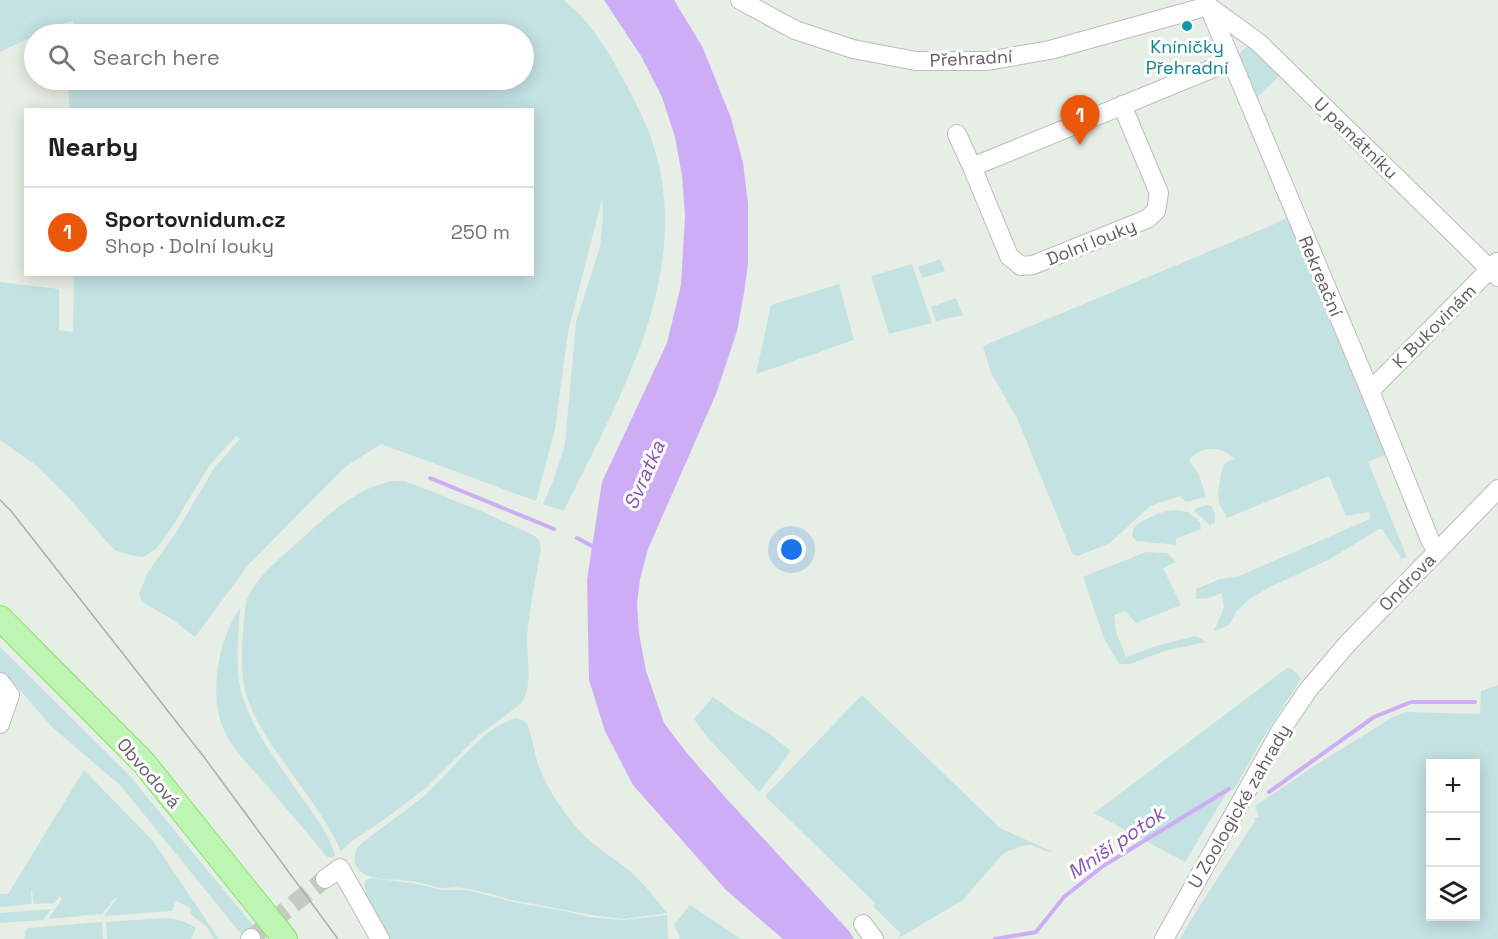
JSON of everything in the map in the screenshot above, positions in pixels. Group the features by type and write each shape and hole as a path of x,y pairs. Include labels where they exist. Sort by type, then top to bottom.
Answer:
{"main road":[{"name":"Obvodová","path":"0,618 144,763 285,939"}],"street":[{"name":"Přehradní","path":"740,0 795,30 854,49 916,61 987,61 1050,50 1207,3"},
{"name":"Rekreační","path":"1207,3 1430,540 1437,551"},
{"name":"U památníku","path":"1207,3 1258,42 1496,269"},
{"path":"972,167 1231,61"},
{"name":"Dolní louky","path":"957,134 1009,256 1021,266 1033,265 1147,219 1156,211 1159,193 1122,105"},
{"name":"K Bukovinám","path":"1370,391 1496,269"},
{"name":"Ondrova","path":"1318,677 1348,643 1498,489"},
{"name":"U Zoologické zahrady","path":"1164,939 1281,730 1318,677"},
{"path":"0,682 10,695 0,724"},
{"path":"325,879 340,868 380,939"},
{"path":"863,924 874,939"}],"shaded area":[{"path":"0,0 564,0 588,24 607,51 647,128 663,190 665,238 658,286 645,332 628,378 564,511 543,504 565,444 576,322 600,247 602,199 568,332 555,429 536,501 381,444 345,467 249,564 195,637 173,620 142,602 139,594 148,572 177,531 214,468 240,439 236,436 209,466 172,527 156,549 143,557 114,550 68,497 37,466 0,440 0,282 59,289 59,330 73,332 74,276 534,276 534,108 70,108 68,90 534,90 534,24 74,24 73,21 62,24 24,24 24,40 0,52"},
{"path":"1246,47 1250,47 1280,75 1256,99 1236,60"},
{"path":"1289,217 1387,454 1368,462 1407,557 1402,559 1382,529 1379,529 1330,559 1248,600 1236,612 1229,625 1214,631 1224,608 1222,593 1196,599 1196,589 1220,579 1237,577 1370,519 1369,512 1346,516 1329,476 1227,518 1219,503 1218,494 1225,463 1234,459 1218,449 1205,450 1189,460 1199,475 1206,497 1186,502 1180,496 1150,506 1110,543 1078,556 1073,555 1017,418 991,373 983,346"},
{"path":"940,259 945,271 922,278 918,267"},
{"path":"912,264 932,323 889,334 871,276"},
{"path":"839,284 854,340 756,374 771,305"},
{"path":"956,298 963,315 936,321 931,307"},
{"path":"393,481 405,481 483,512 539,540 541,549 527,638 529,671 527,688 522,703 479,735 427,787 341,851 318,811 268,740 249,701 244,685 242,665 246,602 249,594 265,573 327,516 360,493"},
{"path":"1208,505 1215,514 1215,523 1210,525 1194,511"},
{"path":"1173,510 1188,512 1200,522 1201,529 1176,539 1176,545 1136,541 1132,536 1134,527 1148,518"},
{"path":"1146,552 1167,553 1176,562 1163,568 1181,605 1136,623 1125,611 1114,615 1116,632 1126,657 1195,636 1206,642 1168,650 1130,664 1119,664 1104,638 1083,577"},
{"path":"240,607 238,667 240,686 249,714 263,741 324,829 335,855 332,857 327,857 242,758 230,742 222,725 217,704 216,680 227,632"},
{"path":"0,647 129,775 256,929 245,939 121,786 53,728 11,680 0,672"},
{"path":"1287,668 1292,669 1301,679 1260,743 1235,788 1227,792 1185,862 1094,813"},
{"path":"1498,685 1498,939 1180,939 1255,821 1254,819 1259,816 1255,806 1393,717 1406,712 1480,714 1481,691"},
{"path":"862,695 1000,828 1053,852 1031,845 1006,852 963,900 897,939 901,934 873,906 875,903 765,796"},
{"path":"713,697 767,732 791,751 759,792 707,737 694,719"},
{"path":"517,718 527,724 538,764 550,791 567,816 591,842 635,876 667,913 623,919 592,915 511,900 467,889 443,888 378,878 366,875 358,869 355,853 358,847 425,795 492,730"},
{"path":"84,770 153,841 219,939 214,939 206,926 190,914 191,908 176,901 172,911 104,916 116,897 102,914 48,919 62,899 60,896 54,903 34,904 31,891 32,904 0,907 0,894 8,894"},
{"path":"370,878 412,883 442,890 466,890 588,917 623,920 667,915 668,939 388,939 366,896 365,881"},
{"path":"690,905 741,939 679,939 674,925"},
{"path":"51,909 43,920 0,923 0,913"},
{"path":"162,918 180,920 196,928 191,939 107,939 106,922"},
{"path":"102,922 103,939 24,939 28,928"}],"water":[{"name":"Svratka","path":"604,0 674,0 703,48 731,118 743,163 748,203 748,263 737,331 716,394 648,549 640,579 637,603 639,633 646,671 664,723 686,752 854,939 783,939 726,890 633,785 605,731 589,680 587,580 602,482 667,343 681,285 685,216 682,176 675,137 662,97 641,56"}],"waterway":[{"path":"430,478 554,529"},
{"path":"577,538 595,546"},
{"name":"Mniší potok","path":"1269,792 1374,717 1411,702 1475,702"},
{"name":"Mniší potok","path":"995,939 1036,932 1064,897 1103,866 1229,789"}],"tunnel":[{"path":"251,938 325,879"}],"tram line":[{"path":"0,500 204,757 338,939"}],"place":[{"name":"Kníničky Přehradní","path":"1187,26"},
{"name":"Sportovnidum.cz","path":"1080,145"}]}
